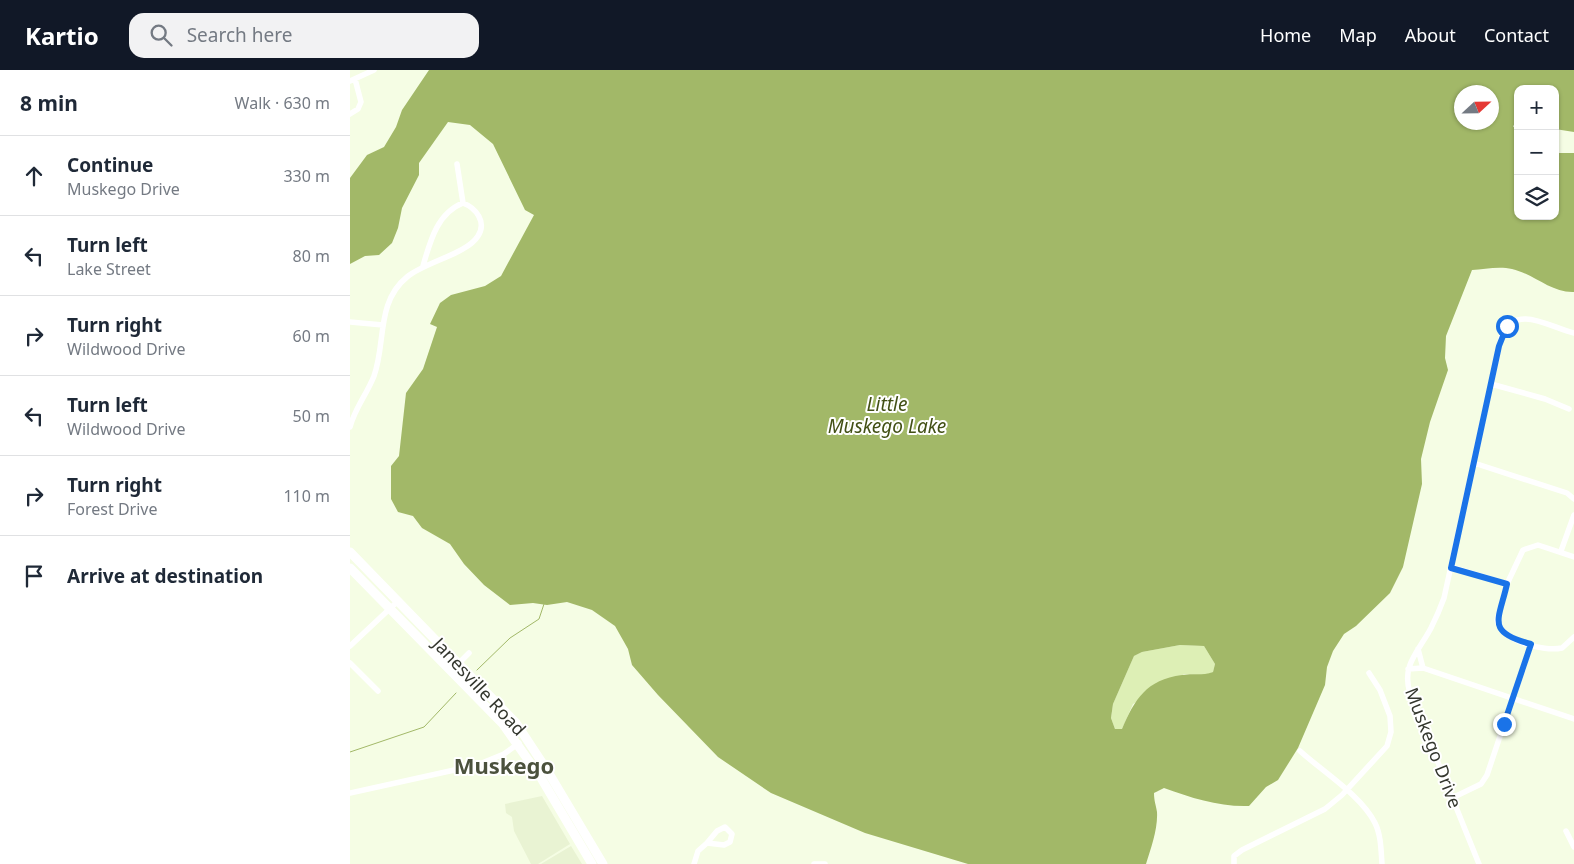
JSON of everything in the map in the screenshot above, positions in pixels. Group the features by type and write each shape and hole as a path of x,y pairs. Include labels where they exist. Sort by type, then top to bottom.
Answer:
{"main road":[{"name":"Janesville Road","path":"350,552 504,710 525,736 578,831 603,864"},
{"name":"Janesville Road","path":"350,568 502,723 557,796"},
{"name":"Janesville Road","path":"578,831 592,864"}],"street":[{"path":"350,114 358,109 362,102 352,80 374,70"},
{"path":"350,427 354,413 374,375 382,325 395,289 408,276 423,266 461,249 478,236 481,228 480,218 474,210 463,203 457,164"},
{"path":"423,266 437,227 449,212 463,203"},
{"name":"Muskego Drive","path":"1479,864 1410,693 1407,679 1408,669 1439,613 1451,568 1502,333 1511,323 1521,318 1529,318 1574,333"},
{"path":"350,322 382,325"},
{"path":"1491,384 1545,399 1569,409"},
{"path":"1474,463 1567,493 1574,498"},
{"path":"1561,551 1574,514"},
{"path":"1574,556 1538,545 1526,547 1520,554 1507,584 1497,616 1498,624 1505,634 1531,644 1557,649 1566,646 1574,637"},
{"path":"1451,568 1507,584"},
{"path":"350,646 398,601"},
{"path":"1452,798 1483,782 1531,644"},
{"path":"1418,649 1423,668"},
{"path":"452,670 469,653"},
{"path":"350,663 378,691"},
{"path":"1408,669 1423,668 1574,719"},
{"path":"1234,861 1242,850 1319,813 1377,759 1387,746 1391,732 1385,703 1369,674"},
{"path":"350,793 482,763 504,754 525,736"},
{"path":"1300,751 1366,810 1375,823 1380,839 1382,864"},
{"path":"1566,831 1574,847"},
{"path":"694,864 698,852 708,843"},
{"path":"814,864 825,864"}],"shaded area":[{"path":"1180,645 1204,646 1215,664 1213,672 1205,675 1184,674 1133,704 1122,729 1115,729 1111,718 1113,704 1134,656 1142,652"},
{"path":"542,796 570,844 538,864 531,864 514,831 512,817 506,813 505,804"},
{"path":"571,846 582,864 541,864"}],"water":[{"name":"Little Muskego Lake","path":"429,70 1574,70 1574,132 1559,130 1559,85 1514,85 1513,126 1514,220 1559,220 1559,153 1574,153 1574,292 1558,290 1520,271 1512,269 1472,270 1446,336 1445,358 1448,370 1430,422 1421,459 1422,484 1403,567 1390,593 1356,626 1344,634 1333,651 1327,667 1325,685 1298,748 1278,780 1266,787 1249,806 1216,803 1164,788 1154,793 1157,812 1156,825 1146,864 968,864 865,833 771,793 718,757 658,695 632,665 628,649 615,626 592,610 567,602 547,605 533,603 510,605 484,585 464,564 450,544 422,528 413,516 398,512 391,499 391,466 399,456 406,393 423,369 437,327 430,324 440,303 451,295 485,286 501,276 534,215 525,210 493,144 470,125 448,122 419,163 419,175 402,208 398,228 392,243 379,255 365,256 350,264 350,178 367,155 384,147 396,127 402,110","holes":["1180,645 1204,646 1215,664 1213,672 1182,675 1159,681 1137,700 1122,729 1115,729 1111,718 1113,704 1134,656 1142,652"]}],"waterway":[{"path":"477,670 510,638 539,619 544,604"},
{"path":"350,752 424,727 456,693"}],"district":[{"name":"Muskego","path":"504,766"}],"route":[{"path":"1504,724 1531,644 1505,634 1498,624 1497,616 1503,602 1507,584 1458,568 1451,568 1502,333 1507,326"}]}
